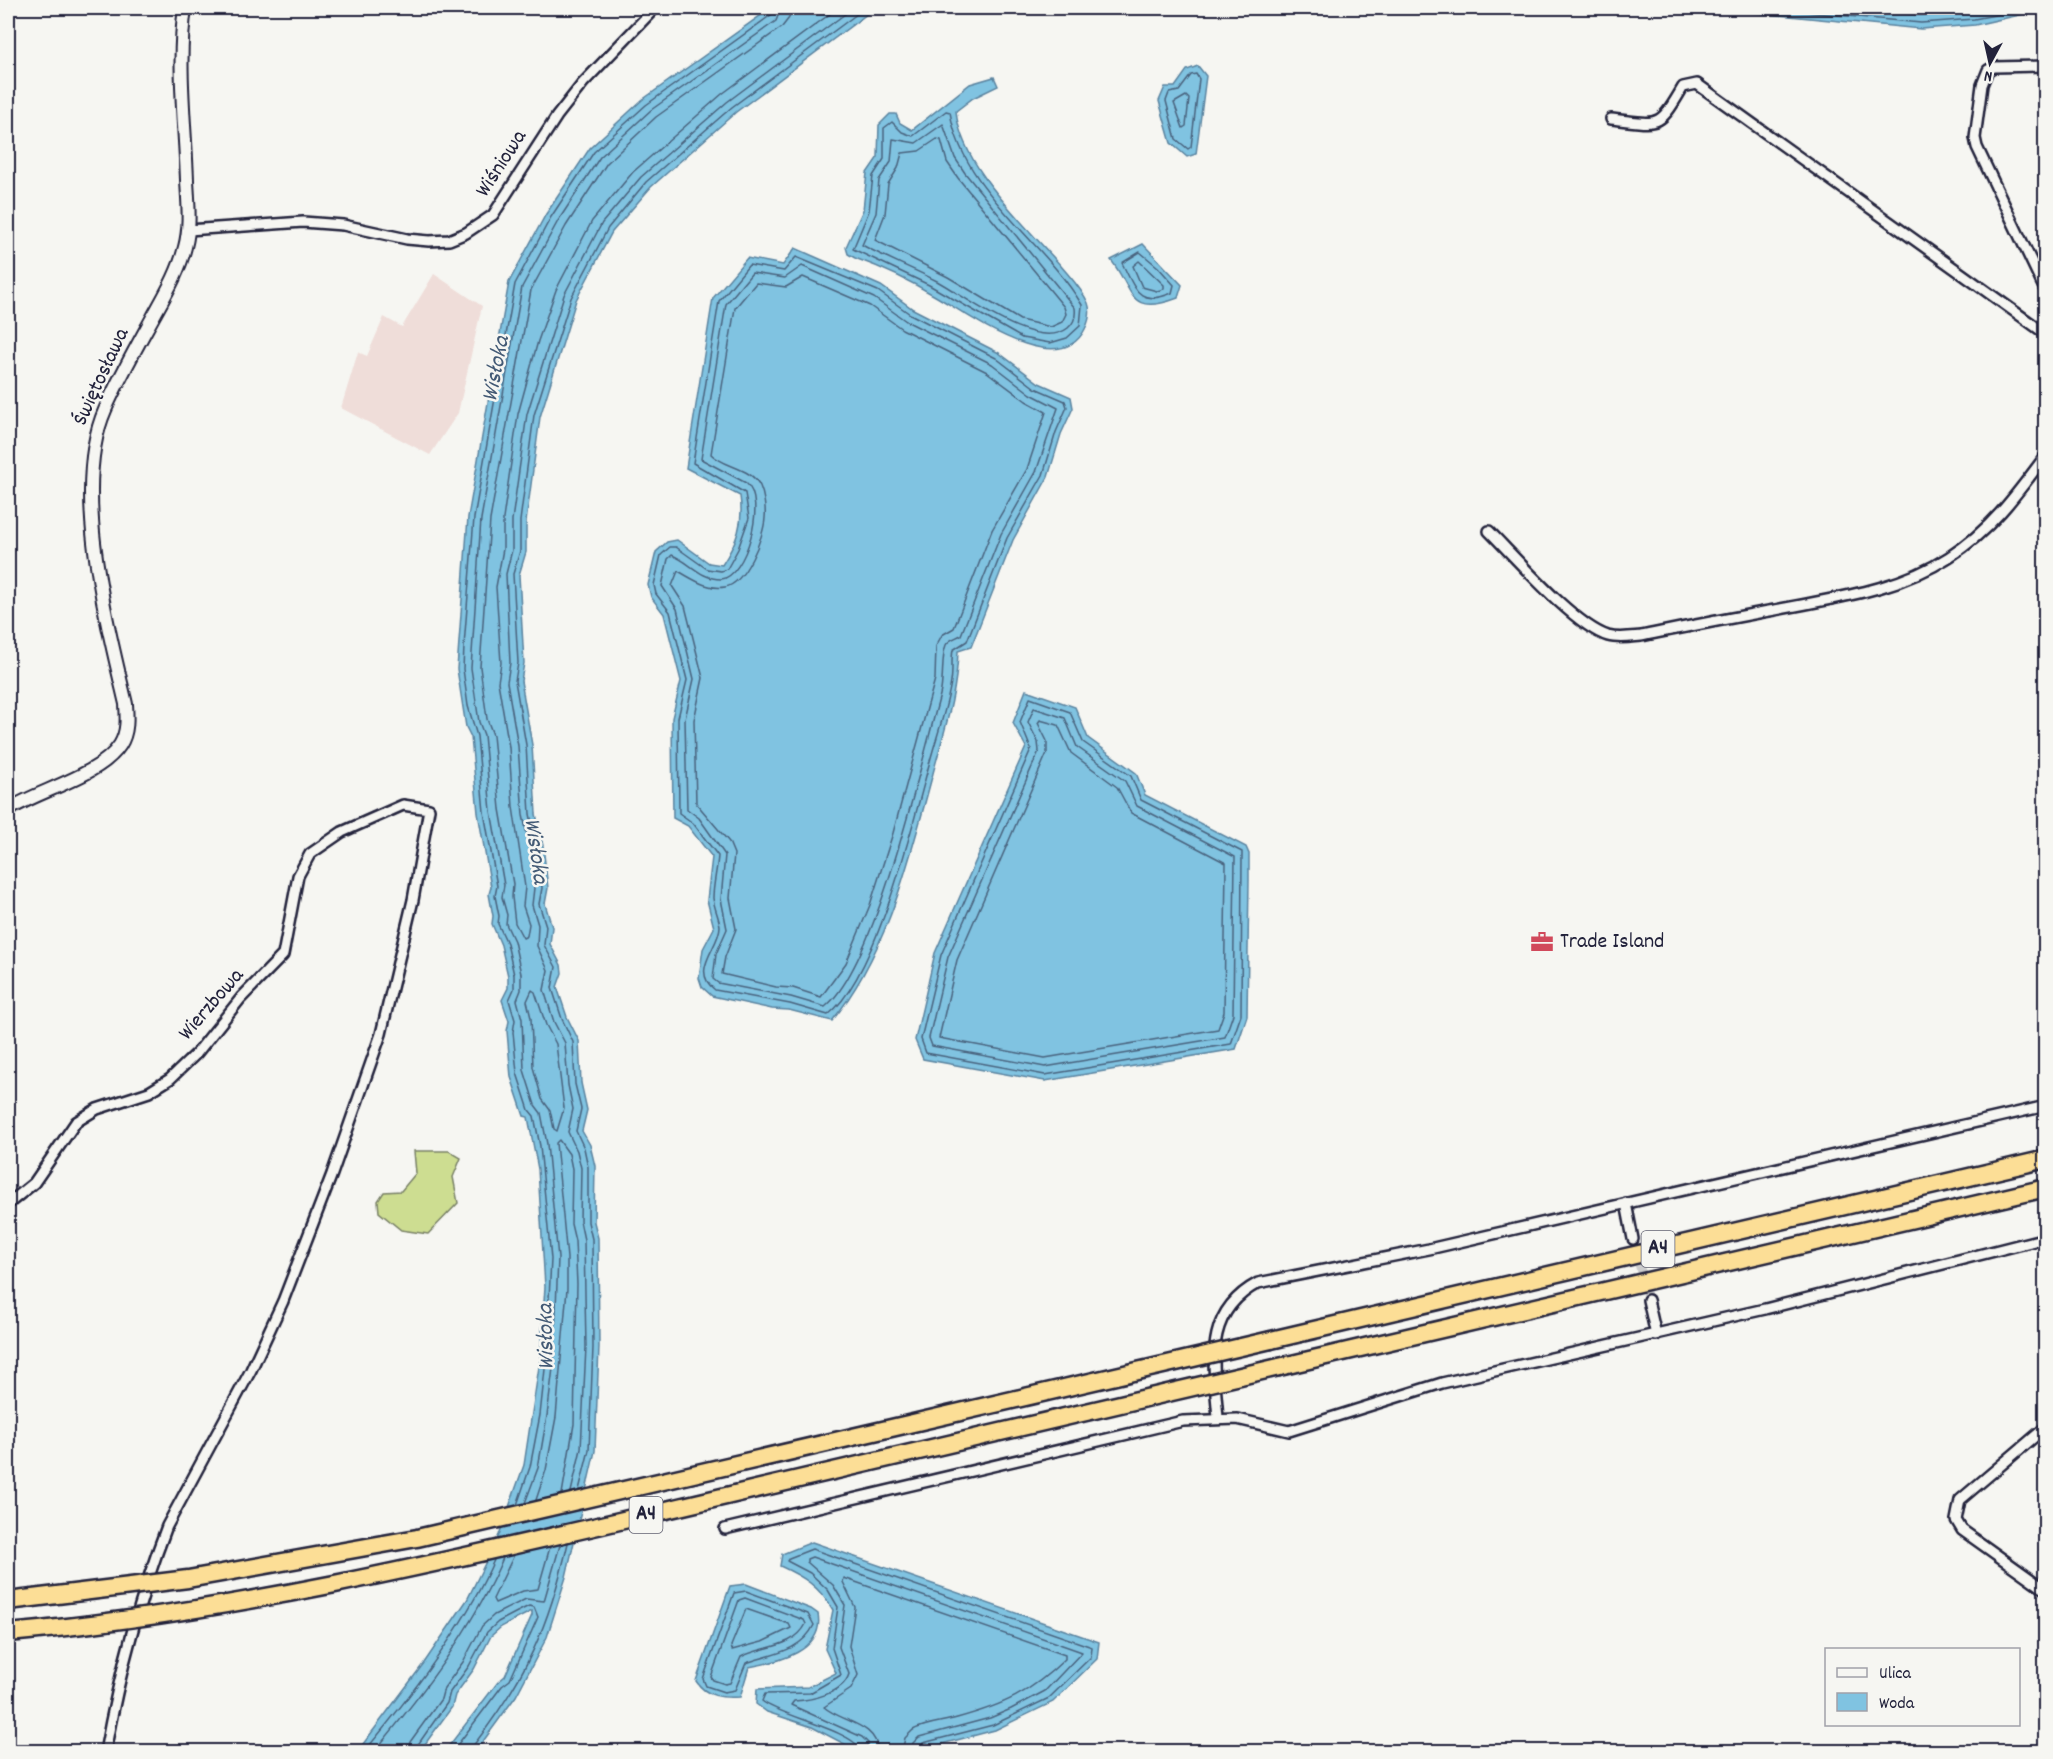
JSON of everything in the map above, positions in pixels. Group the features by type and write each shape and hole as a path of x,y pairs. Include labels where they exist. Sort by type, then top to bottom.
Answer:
{"highway":[{"name":"A4","path":"8,1601 189,1579 417,1538 2046,1159"},
{"name":"A4","path":"8,1633 161,1615 327,1586 528,1542 2046,1188"}],"street":[{"name":"Świętosława","path":"8,810 102,763 121,744 127,726 126,704 96,547 91,479 94,444 99,424 118,382 180,264 188,230 182,49 185,8"},
{"name":"Wiśniowa","path":"188,230 303,222 343,225 407,239 429,241 449,240 466,233 493,215 557,116 583,83 655,8"},
{"path":"2046,66 1994,67 1988,70 1982,86 1975,138 2046,292"},
{"path":"1611,119 1652,124 1661,120 1668,112 1683,87 1697,84 2046,334"},
{"path":"1489,531 1542,586 1597,631 1614,638 1641,636 1853,595 1907,579 1949,557 1985,529 2002,512 2046,455"},
{"name":"Wierzbowa","path":"8,1204 34,1183 76,1122 97,1109 149,1092 170,1079 197,1053 241,998 283,955 298,876 310,854 342,832 403,805 429,809 413,900 381,1034 284,1301 251,1370 167,1526 122,1665 105,1752"},
{"path":"1218,1418 1217,1330 1226,1308 1245,1290 1258,1283 1429,1249 2046,1106"},
{"path":"1626,1203 1633,1239"},
{"path":"725,1529 1183,1421 1237,1419 1289,1431 1442,1383 1656,1335 2046,1238"},
{"path":"1648,1300 1656,1335"},
{"path":"2046,1427 1960,1500 1956,1521 1962,1530 2046,1590"}],"shaded area":[{"path":"434,274 482,306 458,413 430,455 341,408 358,352 367,356 384,317 402,327"}],"green space":[{"path":"414,1151 449,1151 461,1158 453,1177 458,1203 428,1234 401,1230 379,1212 378,1201 384,1192 401,1191 416,1173"}],"water":[{"name":"Wisłoka","path":"771,8 875,8 736,112 651,187 612,232 576,300 540,417 526,522 526,552 519,575 524,663 521,681 532,745 536,814 548,888 545,904 552,927 550,944 561,965 562,973 557,987 567,1017 579,1041 581,1083 587,1110 582,1131 590,1145 595,1166 594,1222 598,1238 599,1347 595,1451 566,1577 547,1637 516,1696 476,1751 445,1751 505,1676 532,1611 501,1627 491,1636 474,1669 455,1695 452,1707 420,1751 357,1752 424,1663 467,1600 499,1535 524,1465 540,1360 545,1287 538,1169 528,1117 524,1116 511,1077 507,1031 509,1021 502,1000 508,988 508,976 501,945 492,924 489,894 491,887 478,813 471,737 466,727 457,669 468,517 509,282 546,214 590,148 642,100"},
{"path":"1706,8 2046,9 1975,25 1921,29"},
{"path":"1198,66 1206,76 1196,154 1187,157 1171,143 1159,101 1165,87 1175,87 1187,70"},
{"path":"994,77 998,86 973,98 956,111 960,132 982,174 1013,213 1072,279 1088,303 1089,316 1085,329 1072,344 1055,349 1035,347 990,329 918,286 855,258 848,254 846,247 863,210 867,173 878,157 879,125 890,114 896,114 900,123 912,130 970,84"},
{"path":"1143,244 1182,285 1178,298 1149,304 1134,298 1129,291 1111,260"},
{"path":"795,248 881,286 913,309 999,353 1039,383 1071,397 1073,408 1061,434 1048,477 1013,540 971,647 958,651 949,715 905,873 882,936 868,966 832,1021 789,1010 772,1009 712,996 702,987 699,978 703,949 714,928 707,900 712,857 688,826 673,818 672,718 681,681 664,614 651,597 648,585 656,552 667,542 677,540 709,563 722,565 732,548 740,524 740,496 686,468 713,298 747,258 783,265"},
{"path":"1026,690 1075,707 1088,738 1136,773 1145,795 1246,847 1249,854 1247,1016 1236,1049 1045,1081 923,1059 915,1040 935,953 1026,747 1013,723"},
{"path":"812,1542 1099,1642 1097,1659 1053,1702 995,1730 915,1751 870,1752 852,1748 812,1727 767,1712 756,1704 757,1689 808,1687 836,1673 825,1649 833,1610 810,1583 780,1566 782,1554"},
{"path":"746,1584 811,1609 818,1614 818,1627 807,1646 797,1652 773,1662 749,1667 740,1697 715,1695 705,1690 696,1681 730,1586"}],"tunnel":[{"path":"1633,1239 1648,1300"}],"place":[{"name":"Trade Island","path":"1542,942"}]}
